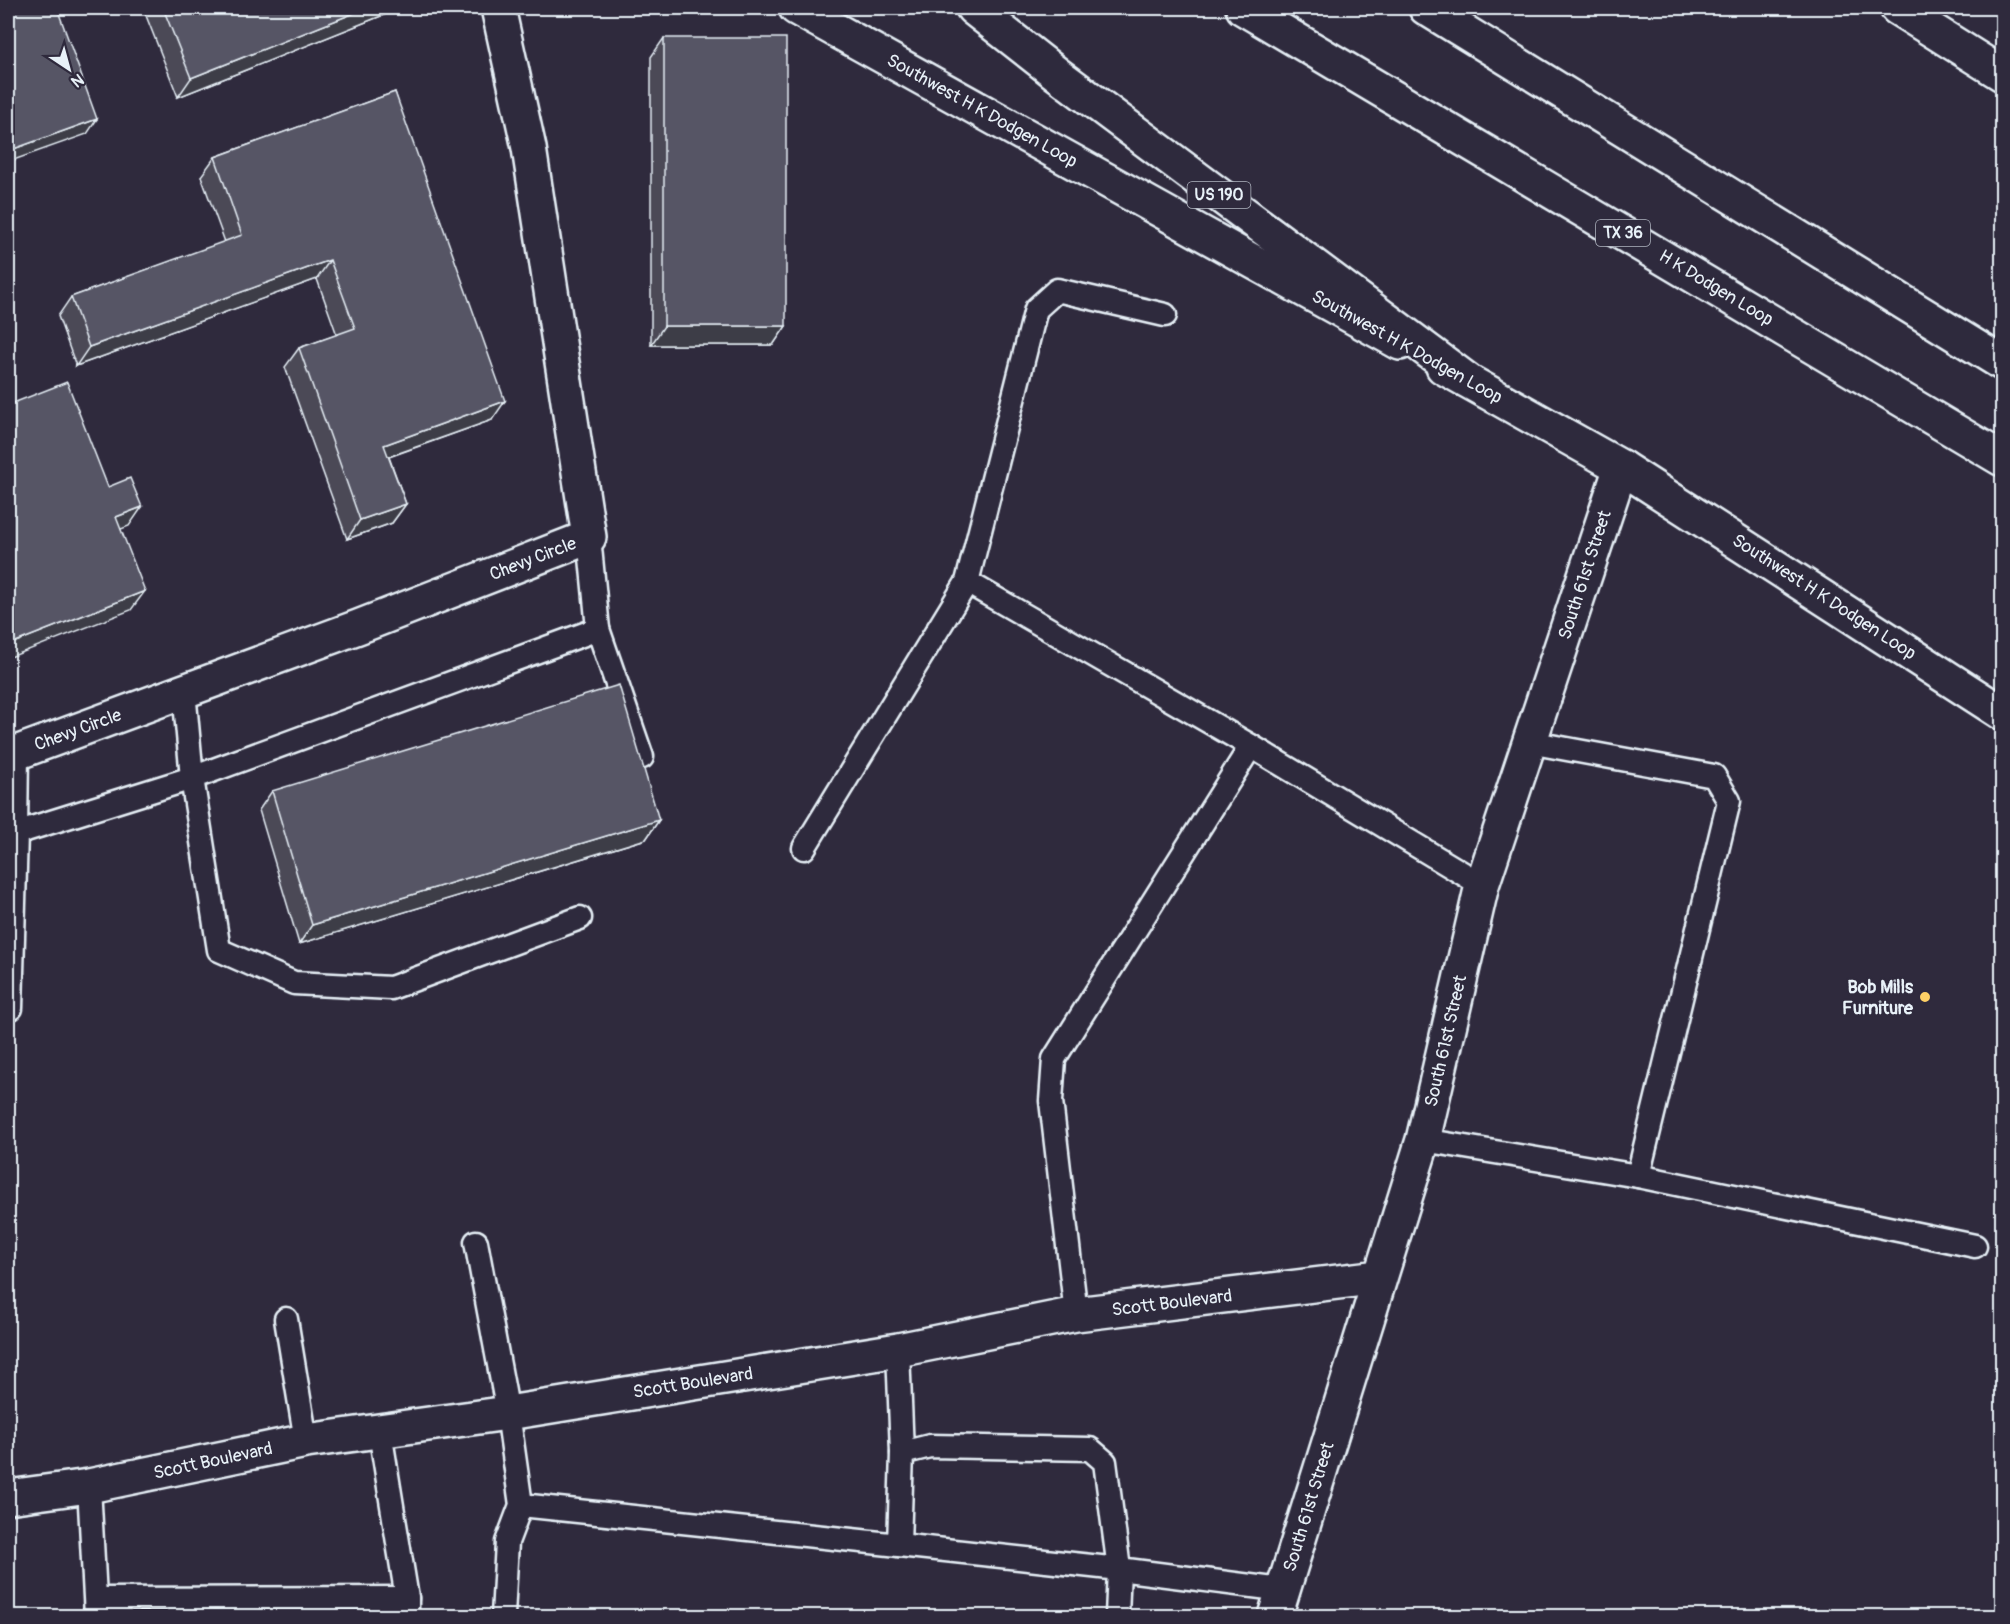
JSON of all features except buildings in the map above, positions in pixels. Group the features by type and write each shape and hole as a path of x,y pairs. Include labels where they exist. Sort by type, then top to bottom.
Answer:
{"main road":[{"name":"Chevy Circle","path":"12,754 369,623 589,537 529,148 498,8"},
{"name":"Southwest H K Dodgen Loop","path":"796,8 1621,466 2002,713"},
{"name":"US 190","path":"974,8 1067,81 1467,380"},
{"name":"H K Dodgen Loop","path":"1243,8 2002,459"},
{"path":"1426,8 2002,363"},
{"path":"1897,8 2002,74"},
{"name":"South 61st Street","path":"1279,1603 1423,1140 1482,885 1621,466"},
{"name":"Scott Boulevard","path":"8,1497 89,1486 306,1442 508,1413 898,1350 1076,1314 1379,1277"}],"lane":[{"path":"804,848 967,582 1036,309 1057,290 1165,315"},
{"path":"589,537 598,630 642,757"},
{"path":"967,582 1251,746 1482,885"},
{"path":"12,834 192,778 598,630"},
{"path":"184,691 192,778 219,950 294,983 391,988 580,918"},
{"path":"1529,742 1714,776 1729,801 1638,1176"},
{"path":"1076,1314 1051,1101 1054,1059 1251,746"},
{"path":"8,1008 11,1008 12,754"},
{"path":"1423,1140 1638,1176 1975,1246"},
{"path":"476,1242 508,1413 521,1504 507,1542 503,1617"},
{"path":"286,1319 306,1442"},
{"path":"898,1350 902,1453 899,1545"},
{"path":"89,1486 96,1608 407,1607 380,1431"},
{"path":"902,1453 930,1446 1090,1449 1105,1462 1119,1569 1117,1617"},
{"path":"521,1504 1119,1569 1279,1603"}],"place":[{"name":"Bob Mills Furniture","path":"1925,997"}]}
